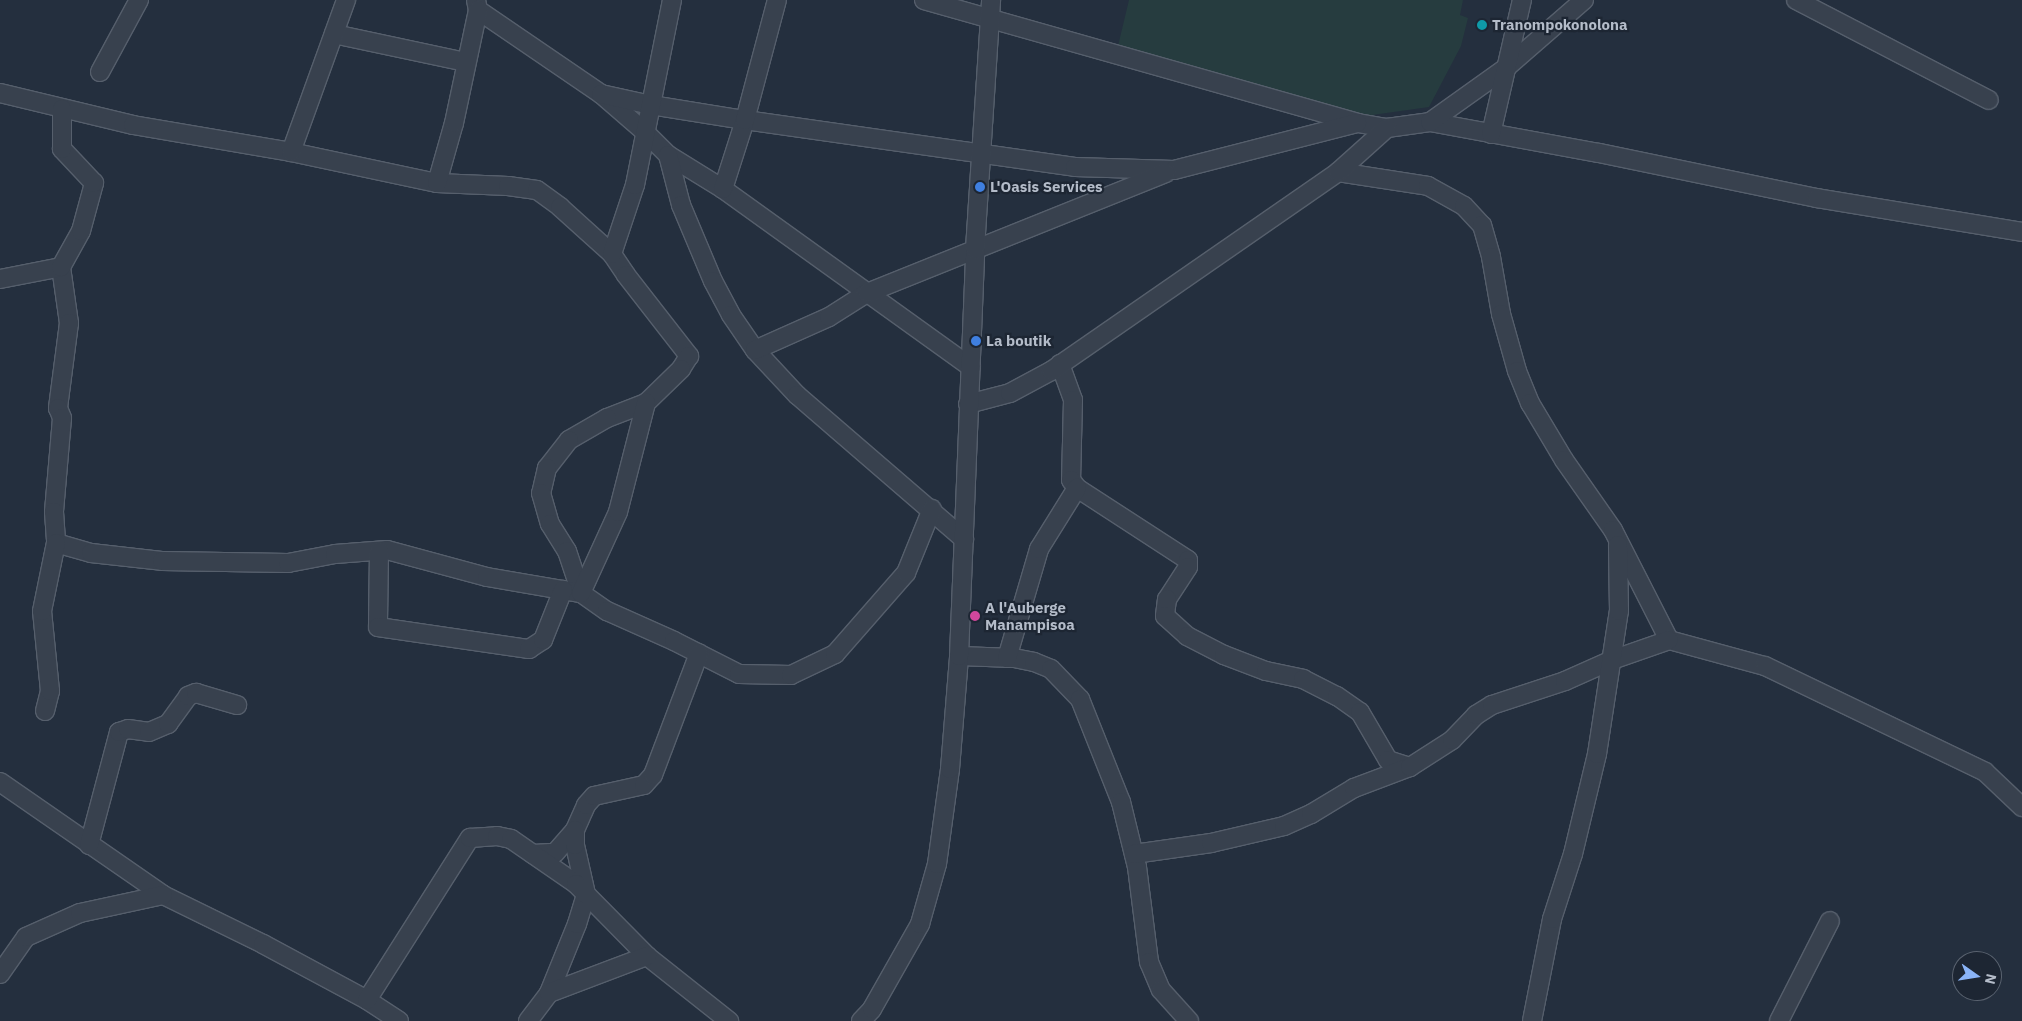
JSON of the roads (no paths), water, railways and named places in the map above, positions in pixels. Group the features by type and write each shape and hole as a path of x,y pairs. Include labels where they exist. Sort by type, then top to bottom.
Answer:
{"street":[{"path":"100,72 139,0"},
{"path":"291,152 346,0"},
{"path":"612,254 635,185 672,0"},
{"path":"723,189 745,120 777,0"},
{"path":"924,0 1358,123 1387,128 1430,122 1598,153 1817,198 2022,232"},
{"path":"862,1021 872,1009 920,924 937,864 950,769 959,656 975,249 991,0"},
{"path":"1491,134 1522,0"},
{"path":"1430,122 1507,66 1584,0"},
{"path":"1796,0 1989,100"},
{"path":"437,183 454,123 477,5 601,94 646,133 668,156 723,189 971,367"},
{"path":"334,34 466,62"},
{"path":"0,93 133,125 291,152 437,183 508,186 537,190 560,207 612,254 689,356 681,369 646,402 607,418 569,440 547,468 541,493 550,524 567,551 572,592"},
{"path":"601,94 651,105 745,120 1075,167 1174,170"},
{"path":"45,712 50,690 42,611 56,543 54,512 62,418 58,408 69,322 61,266 81,231 94,183 62,149 62,109"},
{"path":"755,350 829,317 867,293 1174,170 1358,123"},
{"path":"968,404 1010,393 1060,364 1338,172 1387,128"},
{"path":"668,156 681,205 713,281 731,315 755,350 797,395 932,509 964,539"},
{"path":"1338,172 1428,186 1464,206 1482,225 1491,257 1501,314 1517,372 1527,395 1564,460 1596,505 1618,542 1669,640"},
{"path":"0,279 61,266"},
{"path":"1060,364 1073,400 1071,480 1077,488 1188,560 1188,567 1167,599 1165,616 1187,636 1224,655 1266,671 1303,679 1337,696 1360,712 1388,760 1410,768"},
{"path":"379,551 378,627 529,648 543,640 618,512 646,402"},
{"path":"1007,658 1039,549 1077,488"},
{"path":"56,543 91,553 172,562 288,563 335,554 387,550 487,577 572,592 607,611 699,653 738,674 791,675 835,654 906,573 932,509"},
{"path":"1532,1021 1552,919 1573,854 1597,754 1619,611 1618,542"},
{"path":"1134,854 1211,843 1284,826 1311,814 1354,788 1410,768 1452,740 1476,715 1492,704 1565,682 1612,660 1669,640 1765,666 1984,772 2022,807"},
{"path":"533,854 555,853 575,830 586,805 594,796 644,785 653,775 699,653"},
{"path":"959,656 1007,658 1034,662 1051,669 1080,698 1121,802 1134,854 1150,962 1161,990 1189,1021"},
{"path":"89,845 119,732 128,729 150,732 168,724 188,696 196,693 237,705"},
{"path":"0,782 163,895 262,944 367,1000 399,1021"},
{"path":"528,1021 549,993 577,924 586,894 576,845 575,830"},
{"path":"367,1000 470,838 496,836 511,839 576,884 648,956 729,1021"},
{"path":"0,974 26,937 80,913 163,895"},
{"path":"1779,1021 1830,921"},
{"path":"549,993 648,956"}],"place":[{"name":"Tranompokonolona","path":"1482,25"},
{"name":"L'Oasis Services","path":"980,187"},
{"name":"La boutik","path":"976,341"},
{"name":"A l'Auberge Manampisoa","path":"975,616"}]}
